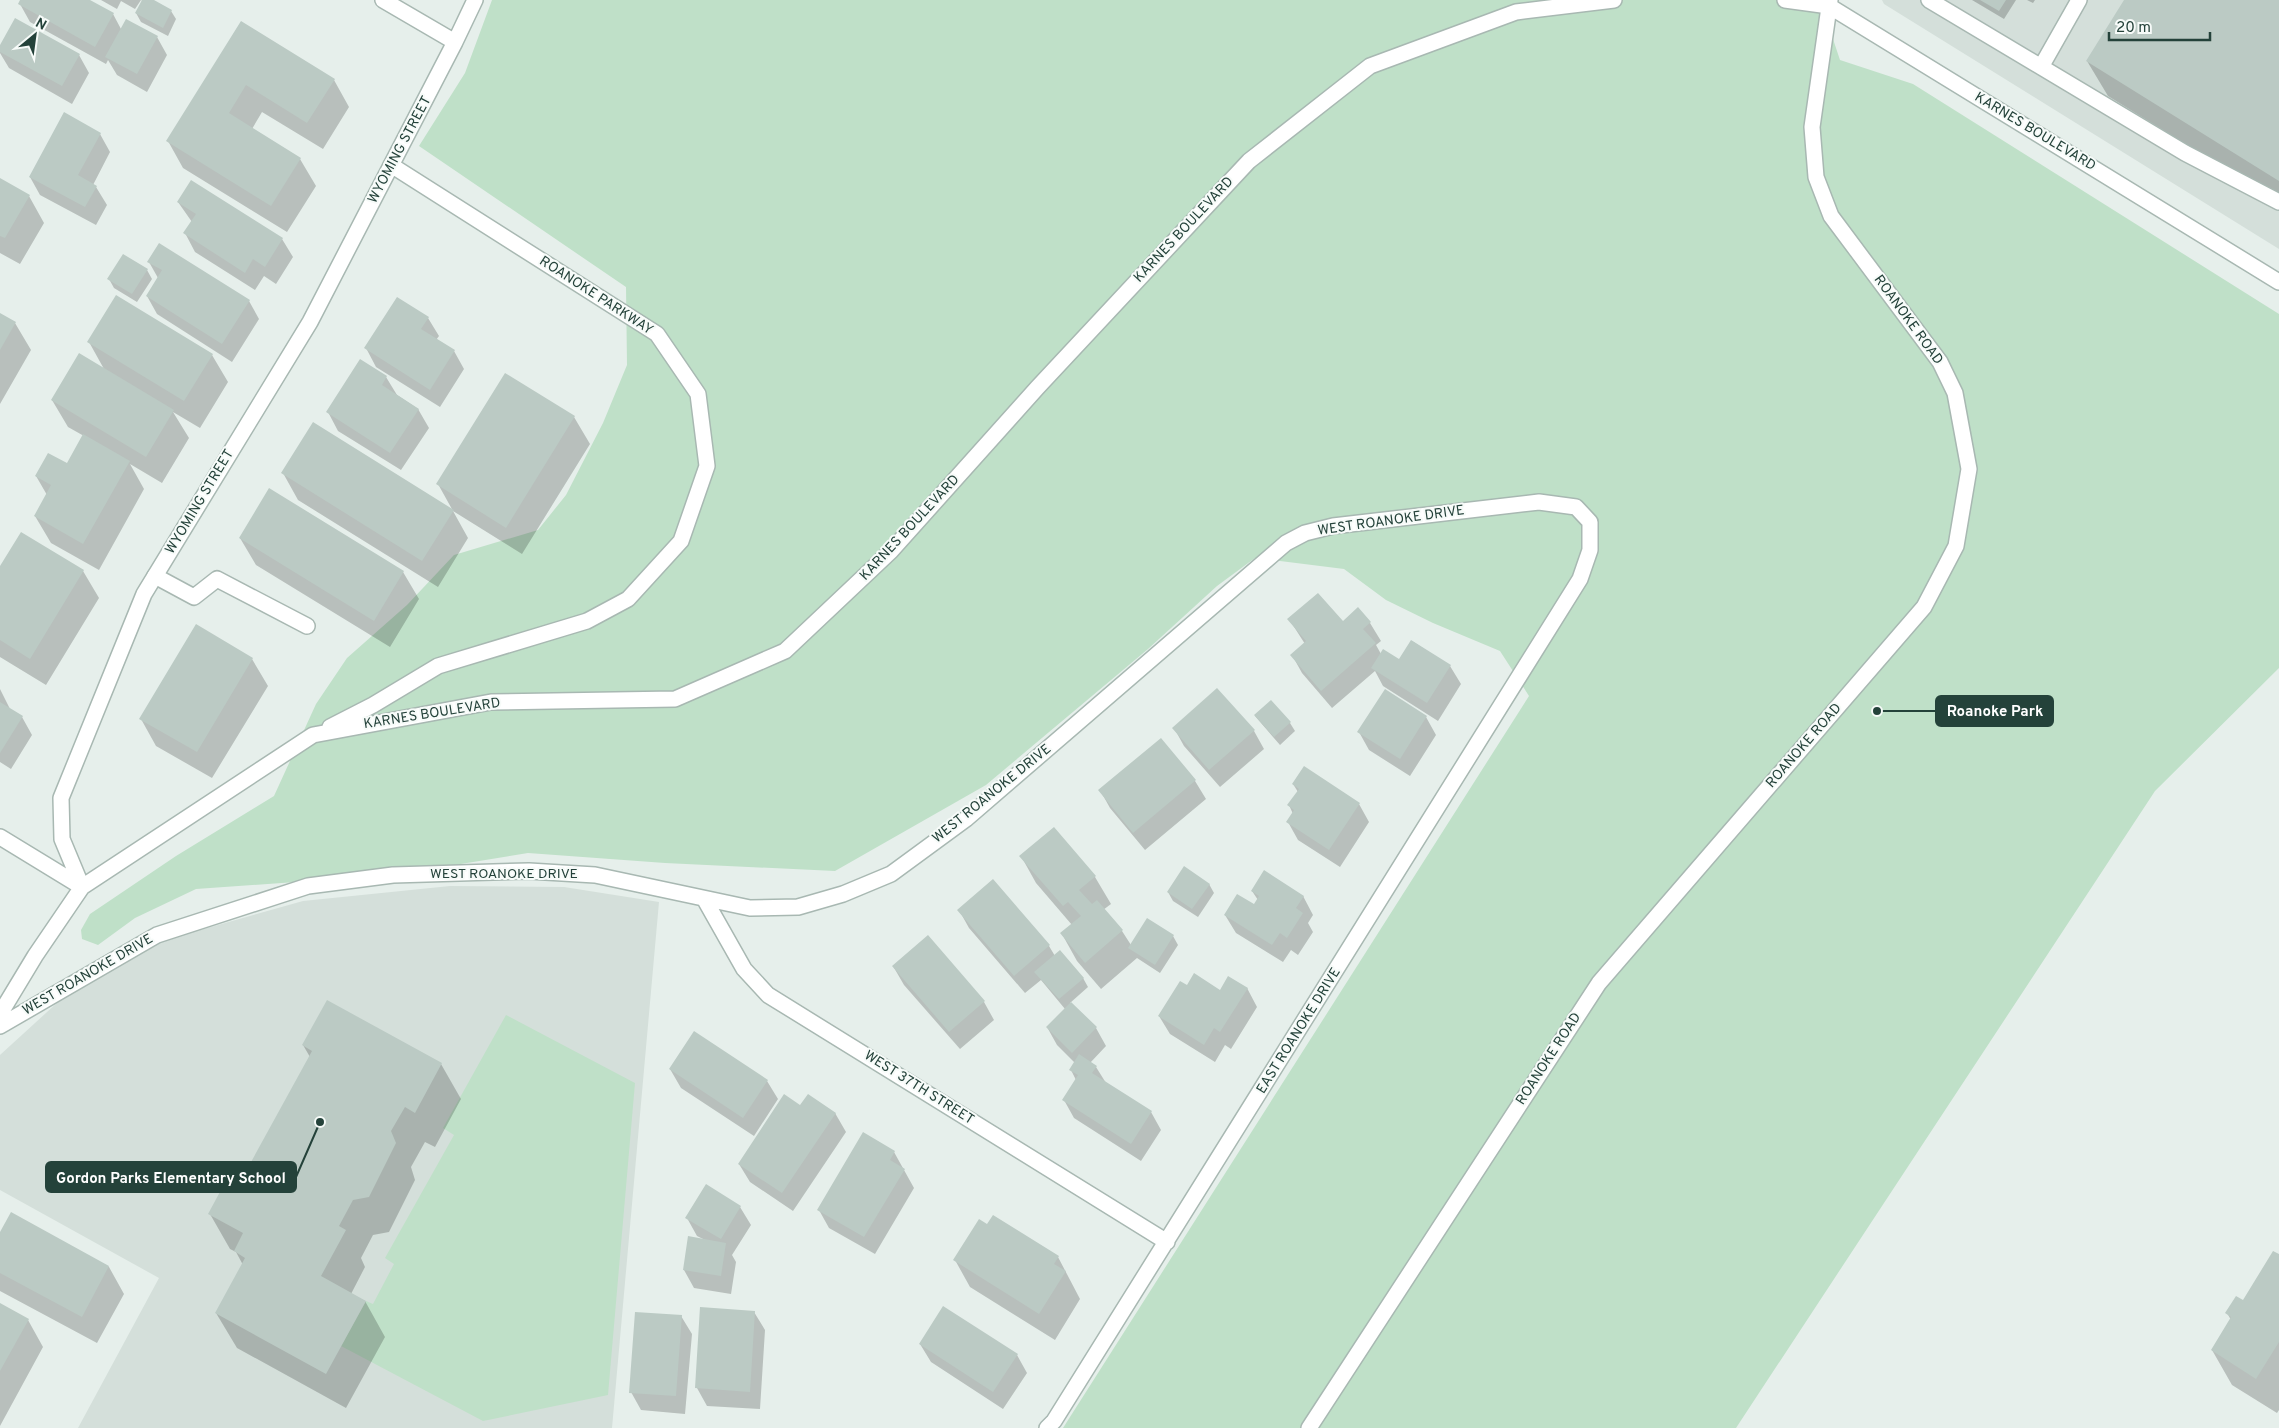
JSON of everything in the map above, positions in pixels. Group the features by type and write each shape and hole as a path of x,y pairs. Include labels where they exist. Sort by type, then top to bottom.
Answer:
{"street":[{"path":"383,0 456,42"},
{"name":"WYOMING STREET","path":"82,887 62,839 61,798 144,594 310,322 456,42 474,0"},
{"name":"KARNES BOULEVARD","path":"82,887 314,735 491,702 675,699 786,651 891,551 1037,388 1249,160 1370,66 1516,12 1614,0"},
{"name":"KARNES BOULEVARD","path":"1785,0 1829,3 2279,282"},
{"path":"1929,0 2185,153 2279,202"},
{"path":"2041,67 2079,0"},
{"name":"ROANOKE ROAD","path":"1309,1428 1599,983 1924,607 1956,546 1969,469 1954,393 1940,362 1831,216 1816,177 1812,127 1829,3"},
{"name":"ROANOKE PARKWAY","path":"314,735 373,706 438,666 587,621 628,599 681,541 707,466 698,394 657,334 391,165"},
{"name":"WEST ROANOKE DRIVE","path":"0,1026 157,935 308,886 393,875 529,872 595,875 705,900 750,908 798,907 843,894 891,874 966,819 1286,543 1305,533 1334,526 1538,502 1576,507 1590,522 1590,550 1580,580 1548,631"},
{"path":"155,576 194,597 217,579 307,626"},
{"name":"EAST ROANOKE DRIVE","path":"1047,1428 1054,1421 1167,1242 1548,631"},
{"path":"0,837 82,887 35,956 0,1014"},
{"name":"WEST 37TH STREET","path":"705,900 744,969 768,995 1167,1242"}],"shaded area":[{"path":"1882,0 2279,0 2279,249 1884,4"},
{"path":"450,886 564,887 659,902 612,1428 78,1428 159,1278 0,1190 0,1055 58,1002 165,940 303,901"}],"green space":[{"path":"492,0 1820,0 1840,60 1913,84 2279,314 2279,668 2155,791 1736,1428 1063,1428 1529,696 1500,651 1433,623 1386,600 1344,569 1255,558 1217,586 1148,649 986,785 835,871 665,863 528,853 393,875 196,889 135,918 98,945 82,939 81,930 90,914 176,856 274,796 316,704 347,658 407,605 454,555 538,530 566,495 603,423 627,365 626,287 419,146 465,73"},
{"path":"506,1015 635,1083 608,1395 483,1421 341,1346 366,1301 373,1304 394,1264 385,1258 454,1135 443,1128"}],"building":[{"path":"20,0 90,0 114,13 95,47 18,4"},
{"path":"142,0 154,0 172,10 163,28 135,13"},
{"path":"1980,0 2006,0 1999,11"},
{"path":"2124,0 2279,0 2279,181 2086,61"},
{"path":"15,18 80,54 62,86 0,52 0,45"},
{"path":"126,19 158,36 137,74 105,57"},
{"path":"241,21 335,79 307,123 246,85 229,113 301,158 271,206 166,141"},
{"path":"64,112 101,133 78,175 97,186 85,207 29,177"},
{"path":"0,178 30,195 5,238 0,236"},
{"path":"191,180 283,238 265,267 253,259 245,273 183,233 196,214 177,202"},
{"path":"159,243 250,300 222,344 146,296 162,270 147,262"},
{"path":"123,254 148,269 132,294 107,279"},
{"path":"116,295 213,354 184,401 87,342"},
{"path":"397,297 429,317 421,329 455,350 430,390 364,348"},
{"path":"0,313 16,322 0,350"},
{"path":"79,353 174,410 146,457 51,400"},
{"path":"360,359 387,376 382,385 419,409 390,453 326,412"},
{"path":"505,373 575,416 506,528 436,484"},
{"path":"313,422 454,510 422,561 281,473"},
{"path":"83,434 130,461 83,544 34,516 51,485 35,476 48,453 67,463"},
{"path":"269,488 404,571 374,621 239,538"},
{"path":"21,532 84,570 30,659 0,640 0,566"},
{"path":"1318,593 1343,621 1358,607 1371,622 1363,629 1376,643 1321,691 1290,655 1306,641 1287,619"},
{"path":"196,624 253,658 197,752 139,719"},
{"path":"1411,640 1451,665 1427,703 1371,668 1383,649 1399,659"},
{"path":"1217,688 1255,730 1209,770 1172,728"},
{"path":"1385,689 1427,716 1400,759 1357,732"},
{"path":"1271,700 1291,722 1274,737 1254,715"},
{"path":"0,702 23,716 0,753"},
{"path":"1161,738 1196,780 1133,833 1098,790"},
{"path":"1304,766 1360,803 1329,850 1286,822 1294,810 1287,805 1299,789 1292,784"},
{"path":"1054,827 1096,876 1079,890 1092,904 1097,900 1123,930 1085,963 1060,933 1081,916 1068,902 1063,906 1019,856"},
{"path":"1184,866 1210,884 1192,909 1167,892"},
{"path":"1264,870 1304,896 1296,908 1303,913 1287,938 1280,933 1272,945 1224,915 1237,894 1254,904 1259,896 1251,891"},
{"path":"993,879 1050,945 1014,976 957,910"},
{"path":"1147,918 1174,935 1155,965 1128,948"},
{"path":"928,935 985,1001 949,1032 892,966"},
{"path":"1060,950 1084,978 1059,999 1034,972"},
{"path":"1194,973 1220,990 1228,976 1248,988 1220,1032 1214,1028 1204,1045 1158,1016 1180,981 1187,985"},
{"path":"327,1000 442,1063 415,1113 405,1107 391,1131 396,1143 369,1197 353,1200 339,1226 346,1230 321,1276 366,1301 326,1374 215,1313 245,1258 234,1251 243,1233 208,1214 234,1166 245,1173 312,1051 302,1045"},
{"path":"1071,1002 1097,1027 1072,1053 1046,1027"},
{"path":"694,1031 768,1080 743,1118 669,1069"},
{"path":"1079,1054 1097,1066 1092,1073 1152,1111 1131,1144 1062,1100 1078,1075 1069,1070"},
{"path":"784,1094 800,1105 808,1094 836,1113 782,1193 738,1164"},
{"path":"863,1132 895,1151 890,1160 905,1169 864,1237 817,1210"},
{"path":"706,1184 741,1206 721,1239 685,1218"},
{"path":"11,1212 109,1266 82,1317 0,1273 0,1232"},
{"path":"993,1215 1059,1256 1054,1264 1066,1271 1039,1314 953,1260 979,1219 987,1224"},
{"path":"688,1236 726,1243 721,1276 683,1270"},
{"path":"2273,1251 2279,1254 2279,1342 2256,1379 2211,1350 2231,1317 2225,1313 2236,1296 2243,1300"},
{"path":"0,1303 29,1319 0,1371"},
{"path":"943,1306 1018,1354 993,1392 919,1344"},
{"path":"700,1307 755,1311 750,1392 695,1388"},
{"path":"635,1312 682,1315 676,1396 629,1393"}],"place":[{"name":"Roanoke Park","path":"1877,711"},
{"name":"Gordon Parks Elementary School","path":"320,1122"}]}
